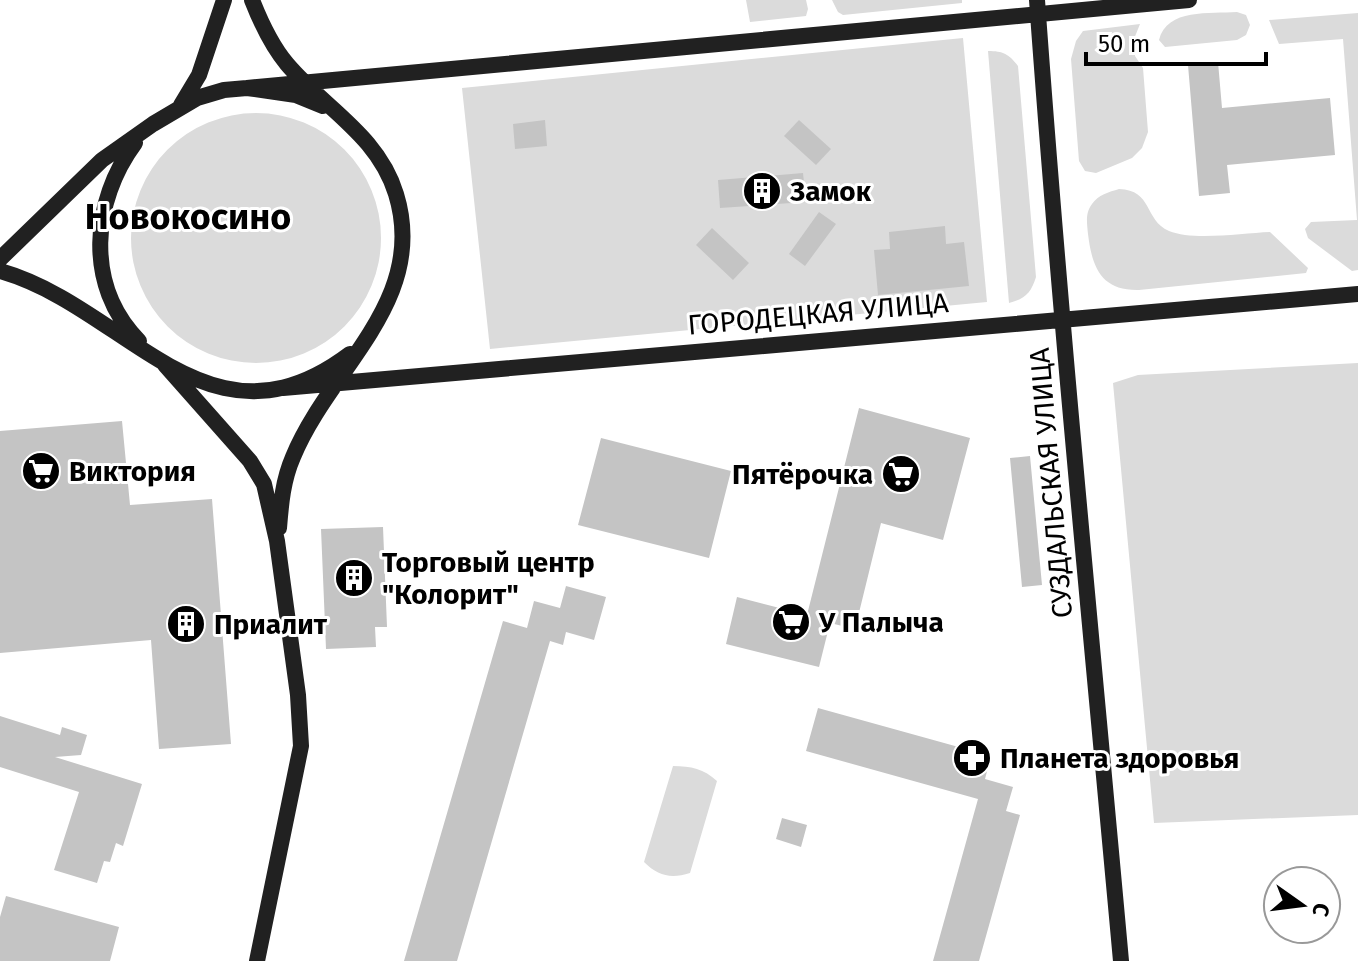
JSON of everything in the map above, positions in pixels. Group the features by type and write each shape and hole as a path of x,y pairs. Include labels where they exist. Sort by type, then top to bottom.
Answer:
{"street":[{"path":"179,109 199,75 224,0"},
{"path":"252,0 274,46 288,66 373,149 396,194 402,224 402,254 396,283 385,311 334,385 294,453 283,483 277,541"},
{"path":"0,259 95,167 153,124 197,98 224,90 307,84 1037,7 1189,0"},
{"name":"СУЗДАЛЬСКАЯ УЛИЦА","path":"1037,7 1121,961"},
{"path":"247,88 275,90 317,102 356,130"},
{"path":"151,354 133,336 111,298 103,272 100,246 101,216 109,187 121,162 153,124"},
{"path":"0,271 53,293 186,377 231,390 259,392 304,382 328,371 350,355 369,335"},
{"name":"ГОРОДЕЦКАЯ УЛИЦА","path":"283,388 1358,294"},
{"path":"165,365 250,461 264,484 277,541 298,695 301,746 257,961"}],"shaded area":[{"path":"746,0 806,0 808,9 806,16 750,22"},
{"path":"832,0 962,0 962,3 843,15"},
{"path":"1237,12 1246,15 1250,25 1246,35 1237,40 1165,47 1159,40 1171,22 1180,18 1203,13"},
{"path":"1358,13 1358,270 1352,271 1308,238 1305,229 1311,222 1357,220 1343,39 1279,44 1269,20"},
{"path":"1140,24 1134,39 1135,56 1143,68 1148,132 1142,148 1132,158 1096,173 1085,171 1079,161 1071,59 1076,41 1083,31"},
{"path":"963,38 987,302 490,349 462,88"},
{"path":"988,51 1005,54 1018,66 1036,277 1027,294 1009,303"},
{"path":"244,113 268,113 315,127 345,149 372,190 379,214 379,262 372,286 345,327 304,354 268,363 244,363 197,349 176,335 159,318 145,297 136,274 131,250 131,226 145,179 159,158 176,141 197,127 220,118"},
{"path":"1119,189 1138,194 1161,226 1179,234 1204,236 1270,232 1308,268 1306,273 1139,290 1116,286 1101,275 1092,257 1087,218 1094,201"},
{"path":"1358,363 1358,815 1154,823 1113,383 1138,375"},
{"path":"673,766 697,769 717,781 690,873 677,876 660,873 644,862"}],"building":[{"path":"1218,62 1222,108 1330,98 1335,155 1227,165 1230,193 1199,196 1188,65"},
{"path":"545,120 547,146 515,149 513,124"},
{"path":"799,120 831,149 816,165 784,136"},
{"name":"Замок","path":"803,173 806,202 720,208 718,180"},
{"path":"819,212 836,224 805,266 789,254"},
{"path":"945,226 946,244 964,242 969,286 878,295 874,250 890,249 889,232"},
{"path":"712,228 749,263 733,280 696,245"},
{"path":"859,408 970,438 943,540 881,523 855,629 830,623 819,667 726,644 737,597 807,615"},
{"path":"122,421 130,505 212,499 231,744 159,749 151,640 0,653 0,431"},
{"path":"601,438 731,471 709,558 578,525"},
{"path":"1030,456 1042,585 1022,587 1010,458"},
{"name":"Торговый центр \"Колорит\"","path":"383,527 387,627 375,627 376,647 326,649 321,529"},
{"path":"566,586 606,597 594,640 566,632 563,645 550,641 457,961 404,961 503,621 527,628 534,601 560,608"},
{"path":"818,708 991,756 985,779 1013,787 1006,811 1020,815 979,961 933,961 978,799 806,751"},
{"path":"0,716 60,735 62,727 87,735 81,755 55,757 142,784 123,846 116,843 110,862 104,861 97,883 54,870 79,792 0,767"},
{"path":"782,818 807,825 801,847 776,839"},
{"path":"6,896 119,927 110,961 0,961 0,917"}],"place":[{"name":"Замок","path":"762,191"},
{"name":"Виктория","path":"41,471"},
{"name":"Пятёрочка","path":"901,474"},
{"name":"Торговый центр \"Колорит\"","path":"354,578"},
{"name":"У Палыча","path":"791,622"},
{"name":"Приалит","path":"186,624"},
{"name":"Планета здоровья","path":"972,758"}],"district":[{"name":"Новокосино","path":"188,217"}]}
